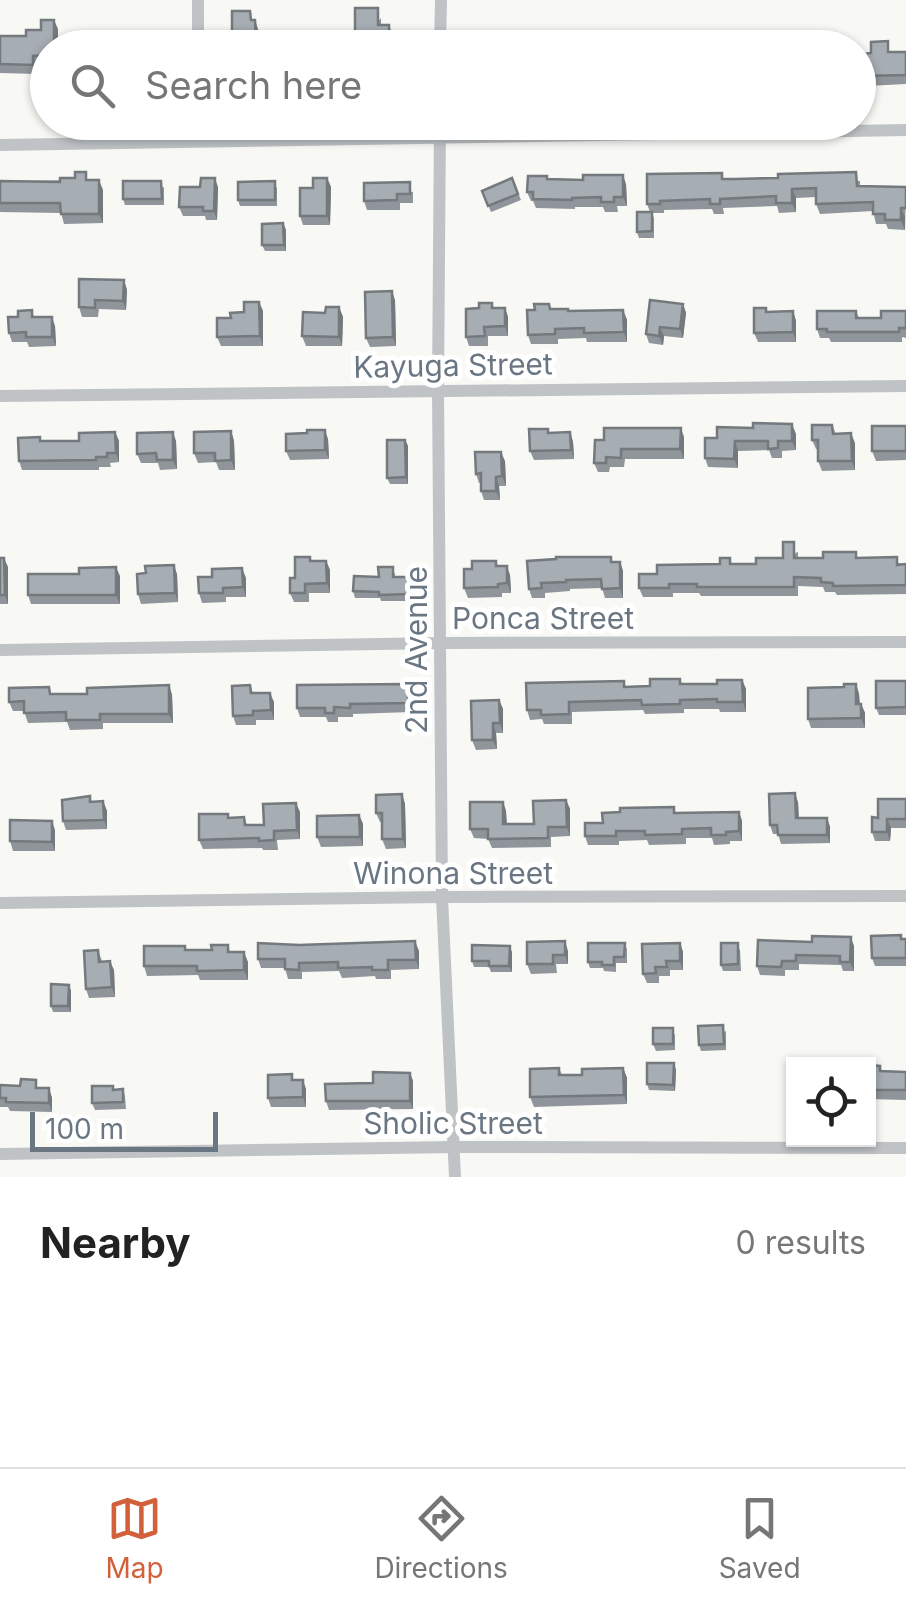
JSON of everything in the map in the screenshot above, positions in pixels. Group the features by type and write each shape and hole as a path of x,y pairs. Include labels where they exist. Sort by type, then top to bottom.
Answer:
{"street":[{"path":"198,0 198,30"},
{"path":"440,0 440,30"},
{"path":"876,131 906,130"},
{"path":"0,145 359,140"},
{"name":"2nd Avenue","path":"440,140 442,897 455,1177"},
{"name":"Kayuga Street","path":"0,396 906,386"},
{"name":"Ponca Street","path":"0,650 442,643 906,642"},
{"name":"Winona Street","path":"0,903 906,896"},
{"name":"Sholic Street","path":"0,1154 906,1148"}],"building":[{"path":"355,8 378,8 378,25 389,25 389,30 355,30"},
{"path":"232,11 250,11 255,30 232,30"},
{"path":"41,20 54,20 54,30 41,30"},
{"path":"26,30 30,30 30,65 0,64 0,36 26,36"},
{"path":"888,41 888,52 906,52 906,75 876,76 876,42"},
{"path":"75,172 86,172 86,180 99,180 99,214 61,214 60,203 0,203 0,181 60,182 60,178 75,178"},
{"path":"856,172 857,186 906,187 906,208 901,208 901,220 885,220 885,214 873,214 873,202 816,204 816,188 792,189 792,203 776,203 776,196 720,199 720,204 710,204 710,199 647,204 647,174 722,173 722,179 735,179"},
{"path":"583,175 623,175 623,197 614,197 614,202 601,202 601,197 533,199 533,192 527,192 528,176 583,180"},
{"path":"201,178 215,178 214,211 179,207 180,187 200,187"},
{"path":"313,178 327,178 327,216 300,216 300,188 313,188"},
{"path":"512,178 518,194 488,206 482,191"},
{"path":"123,181 161,181 162,199 123,199"},
{"path":"275,181 275,200 238,200 238,182"},
{"path":"410,182 410,194 397,194 397,200 364,201 364,183"},
{"path":"637,212 652,212 652,231 637,232"},
{"path":"283,223 284,245 262,245 262,224"},
{"path":"79,279 124,280 123,301 95,300 95,308 79,307"},
{"path":"392,291 393,337 366,338 365,292"},
{"path":"650,300 683,304 680,329 660,327 659,336 646,334"},
{"path":"244,302 259,302 260,336 217,337 217,318 231,318 230,313 244,312"},
{"path":"479,303 505,308 505,326 484,327 485,336 466,337 466,309 479,308"},
{"path":"534,304 549,304 550,309 568,311 623,310 624,332 584,333 584,328 528,335 527,310 535,310"},
{"path":"326,307 339,307 339,337 302,336 303,312 325,313"},
{"path":"754,308 766,308 766,312 793,311 793,332 754,333"},
{"path":"32,310 32,317 52,317 52,337 9,333 8,317"},
{"path":"817,311 856,311 856,318 881,318 881,311 906,311 906,328 899,328 899,332 827,332 817,329"},
{"path":"753,423 792,424 792,441 778,441 778,448 768,449 768,441 735,441 734,459 705,458 705,438 717,438 717,427 753,428"},
{"path":"812,425 832,425 833,434 851,433 852,461 818,461 818,440 812,440"},
{"path":"872,426 906,426 906,451 872,451"},
{"path":"604,428 681,428 680,449 621,449 621,458 606,457 606,463 594,463 595,440 604,440"},
{"path":"529,429 570,432 571,450 530,451"},
{"path":"325,430 325,450 286,451 286,434"},
{"path":"231,431 231,460 215,461 215,453 194,453 194,432"},
{"path":"115,432 116,453 107,453 107,457 19,461 18,438 79,441 79,433"},
{"path":"173,432 173,460 157,460 156,453 137,454 137,433"},
{"path":"387,440 405,440 406,477 387,478"},
{"path":"475,452 501,452 502,476 496,477 496,491 481,491"},
{"path":"783,542 794,542 794,558 823,558 823,552 856,552 856,558 897,557 897,565 906,564 906,585 833,586 821,582 821,578 794,577 794,587 669,584 669,588 639,588 639,574 657,574 657,565 720,564 720,558 730,558 730,564 756,564 756,558 783,558"},
{"path":"295,557 326,561 327,583 305,584 305,593 290,593"},
{"path":"611,557 611,562 620,562 620,588 602,589 601,579 541,583 542,588 529,589 527,561"},
{"path":"0,558 4,558 5,595 0,595"},
{"path":"472,561 496,561 496,566 507,566 507,583 464,588 464,569 472,569"},
{"path":"174,565 175,593 138,594 137,574 146,573 145,566"},
{"path":"116,567 116,595 28,595 28,574 79,574 79,568"},
{"path":"378,567 393,567 393,577 408,577 408,594 353,591 354,576 379,577"},
{"path":"242,568 243,587 223,588 223,593 199,593 198,577 212,577 212,569"},
{"path":"650,679 680,679 680,684 742,680 743,702 569,702 569,714 541,715 541,710 527,710 526,683 624,681 624,687 650,686"},
{"path":"876,681 906,681 906,707 876,708"},
{"path":"408,684 408,703 350,704 350,708 334,707 334,713 325,713 325,708 297,708 297,685"},
{"path":"856,684 861,718 808,719 808,688"},
{"path":"169,685 169,714 100,714 100,720 66,720 66,712 24,713 24,701 9,702 9,688 49,687 50,694 87,694 87,688"},
{"path":"250,685 251,693 270,693 271,710 233,716 232,686"},
{"path":"499,700 500,723 493,723 493,740 472,740 471,701"},
{"path":"795,793 796,818 827,818 827,835 778,835 777,825 770,825 769,794"},
{"path":"402,794 403,839 382,839 382,813 376,813 376,795"},
{"path":"90,796 90,802 103,801 104,820 63,821 62,800"},
{"path":"878,799 906,799 906,819 887,819 887,832 872,832 872,817 878,818"},
{"path":"566,800 567,827 548,827 548,838 488,839 488,829 470,829 470,802 503,802 503,824 534,824 533,801"},
{"path":"296,803 297,830 274,831 274,840 199,840 199,814 228,814 228,818 244,817 245,825 264,825 263,804"},
{"path":"674,807 674,813 739,812 739,831 711,835 711,828 682,829 682,834 645,835 645,831 616,831 616,836 585,836 585,823 603,823 602,813 620,812 620,808"},
{"path":"359,815 360,837 317,837 317,816"},
{"path":"10,820 52,821 52,842 10,841"},
{"path":"901,935 901,939 906,939 906,958 872,958 871,936"},
{"path":"812,936 851,937 850,962 840,962 840,956 796,955 796,961 782,961 781,967 757,966 758,940 812,942"},
{"path":"415,941 416,960 388,960 388,970 338,968 338,962 299,963 299,970 285,969 285,959 258,959 258,943"},
{"path":"565,941 565,955 553,955 553,964 527,964 527,942"},
{"path":"588,943 625,943 624,957 614,957 614,965 588,962"},
{"path":"680,943 680,961 666,961 667,967 655,967 656,973 643,974 642,944"},
{"path":"721,943 738,943 738,964 721,965"},
{"path":"211,945 228,945 228,952 244,952 244,970 144,966 144,946 212,950"},
{"path":"472,945 510,946 509,966 472,961"},
{"path":"98,950 99,962 110,961 112,987 86,989 84,951"},
{"path":"51,984 69,985 68,1006 51,1006"},
{"path":"723,1025 724,1044 699,1045 698,1026"},
{"path":"653,1028 673,1028 673,1044 653,1044"},
{"path":"647,1063 674,1063 673,1085 647,1084"},
{"path":"876,1066 880,1066 880,1071 906,1072 906,1090 876,1090"},
{"path":"559,1068 559,1075 582,1075 582,1069 623,1068 624,1095 530,1097 530,1069"},
{"path":"373,1072 410,1073 410,1101 326,1101 325,1084 373,1083"},
{"path":"292,1074 292,1080 303,1080 303,1097 268,1098 268,1075"},
{"path":"21,1079 36,1080 36,1088 49,1088 49,1103 6,1102 6,1098 0,1098 0,1085 20,1086"},
{"path":"92,1086 123,1089 123,1102 92,1103"}]}
